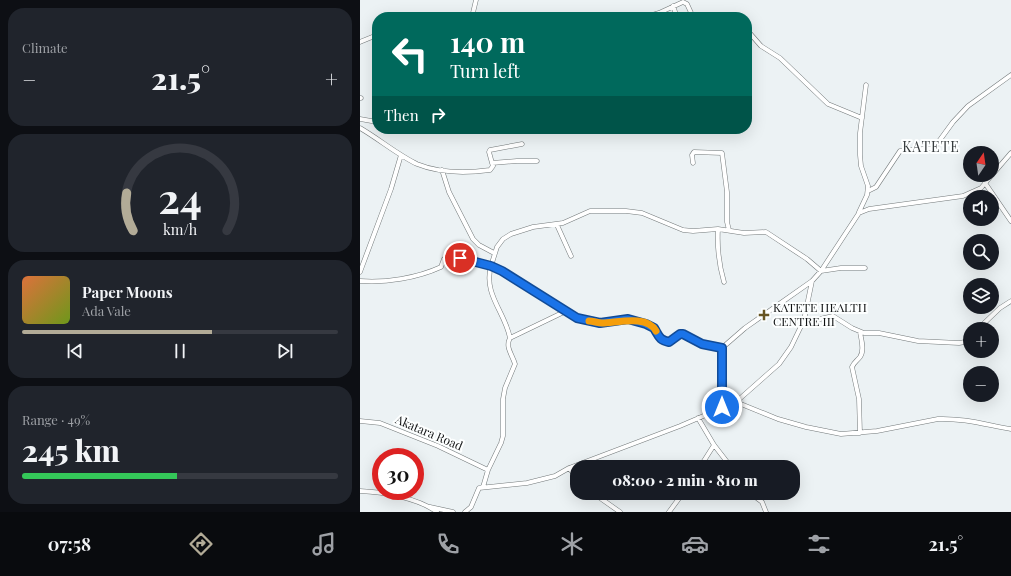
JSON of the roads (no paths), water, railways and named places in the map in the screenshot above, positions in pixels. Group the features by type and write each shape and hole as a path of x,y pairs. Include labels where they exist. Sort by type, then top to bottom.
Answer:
{"street":[{"path":"473,12 476,0"},
{"path":"661,12 683,2 686,3 690,12"},
{"path":"673,6 675,12"},
{"path":"752,36 761,46 780,58 828,104 862,118"},
{"path":"360,42 372,37"},
{"path":"868,191 876,187 900,151 934,148 953,122 968,106 1011,75"},
{"path":"722,407 722,348 744,328 812,281 821,271 859,212 868,191 867,181 860,160 862,118 866,85"},
{"path":"360,120 372,121"},
{"path":"360,128 401,155 418,164 442,170 481,171 492,169 489,152 490,150 522,144"},
{"path":"693,163 692,154 694,152 722,153 727,192 727,222 729,230"},
{"path":"999,167 1011,153"},
{"path":"360,272 401,155"},
{"path":"492,164 517,161 538,161"},
{"path":"442,170 449,192 473,239 479,245 494,254"},
{"path":"859,212 963,196 976,190 985,183 1011,221"},
{"path":"483,487 488,470 503,436 505,388 515,364 508,347 510,338 488,282 494,254 503,239 511,234 533,227 557,225 590,211 626,211 642,213 683,230 693,231 718,229 744,233 760,232 771,234 807,259 821,271 841,268 864,268"},
{"path":"557,225 571,256"},
{"path":"718,229 718,249 724,282"},
{"path":"360,281 380,282 408,277 441,267 444,259 450,256 491,266 516,278 577,318 600,323 628,319 635,320 654,328 660,339 669,342 680,334 683,334 702,344 722,348"},
{"path":"465,512 471,507 478,490 483,487 528,483 555,476 569,468 736,402 782,361 802,323 812,281"},
{"path":"985,322 1000,308 1011,301"},
{"path":"510,338 566,311"},
{"path":"802,323 833,316 860,332 868,334 884,333 918,341 963,342"},
{"path":"860,332 862,351 859,359 853,363 852,368 859,399 860,434"},
{"path":"736,402 778,419 806,427 841,434 860,434 949,418 1011,429"},
{"path":"698,418 714,445 726,460"},
{"name":"Akatara Road","path":"360,421 380,423 438,446 488,470"},
{"path":"704,460 714,445"},
{"path":"360,492 384,494 453,512"},
{"path":"603,500 620,512"},
{"path":"668,512 677,500"},
{"path":"759,500 762,502 766,512"},
{"path":"430,507 436,512"}],"place":[{"name":"KATETE HEALTH CENTRE III","path":"764,315"}],"district":[{"name":"KATETE","path":"931,147"}]}
